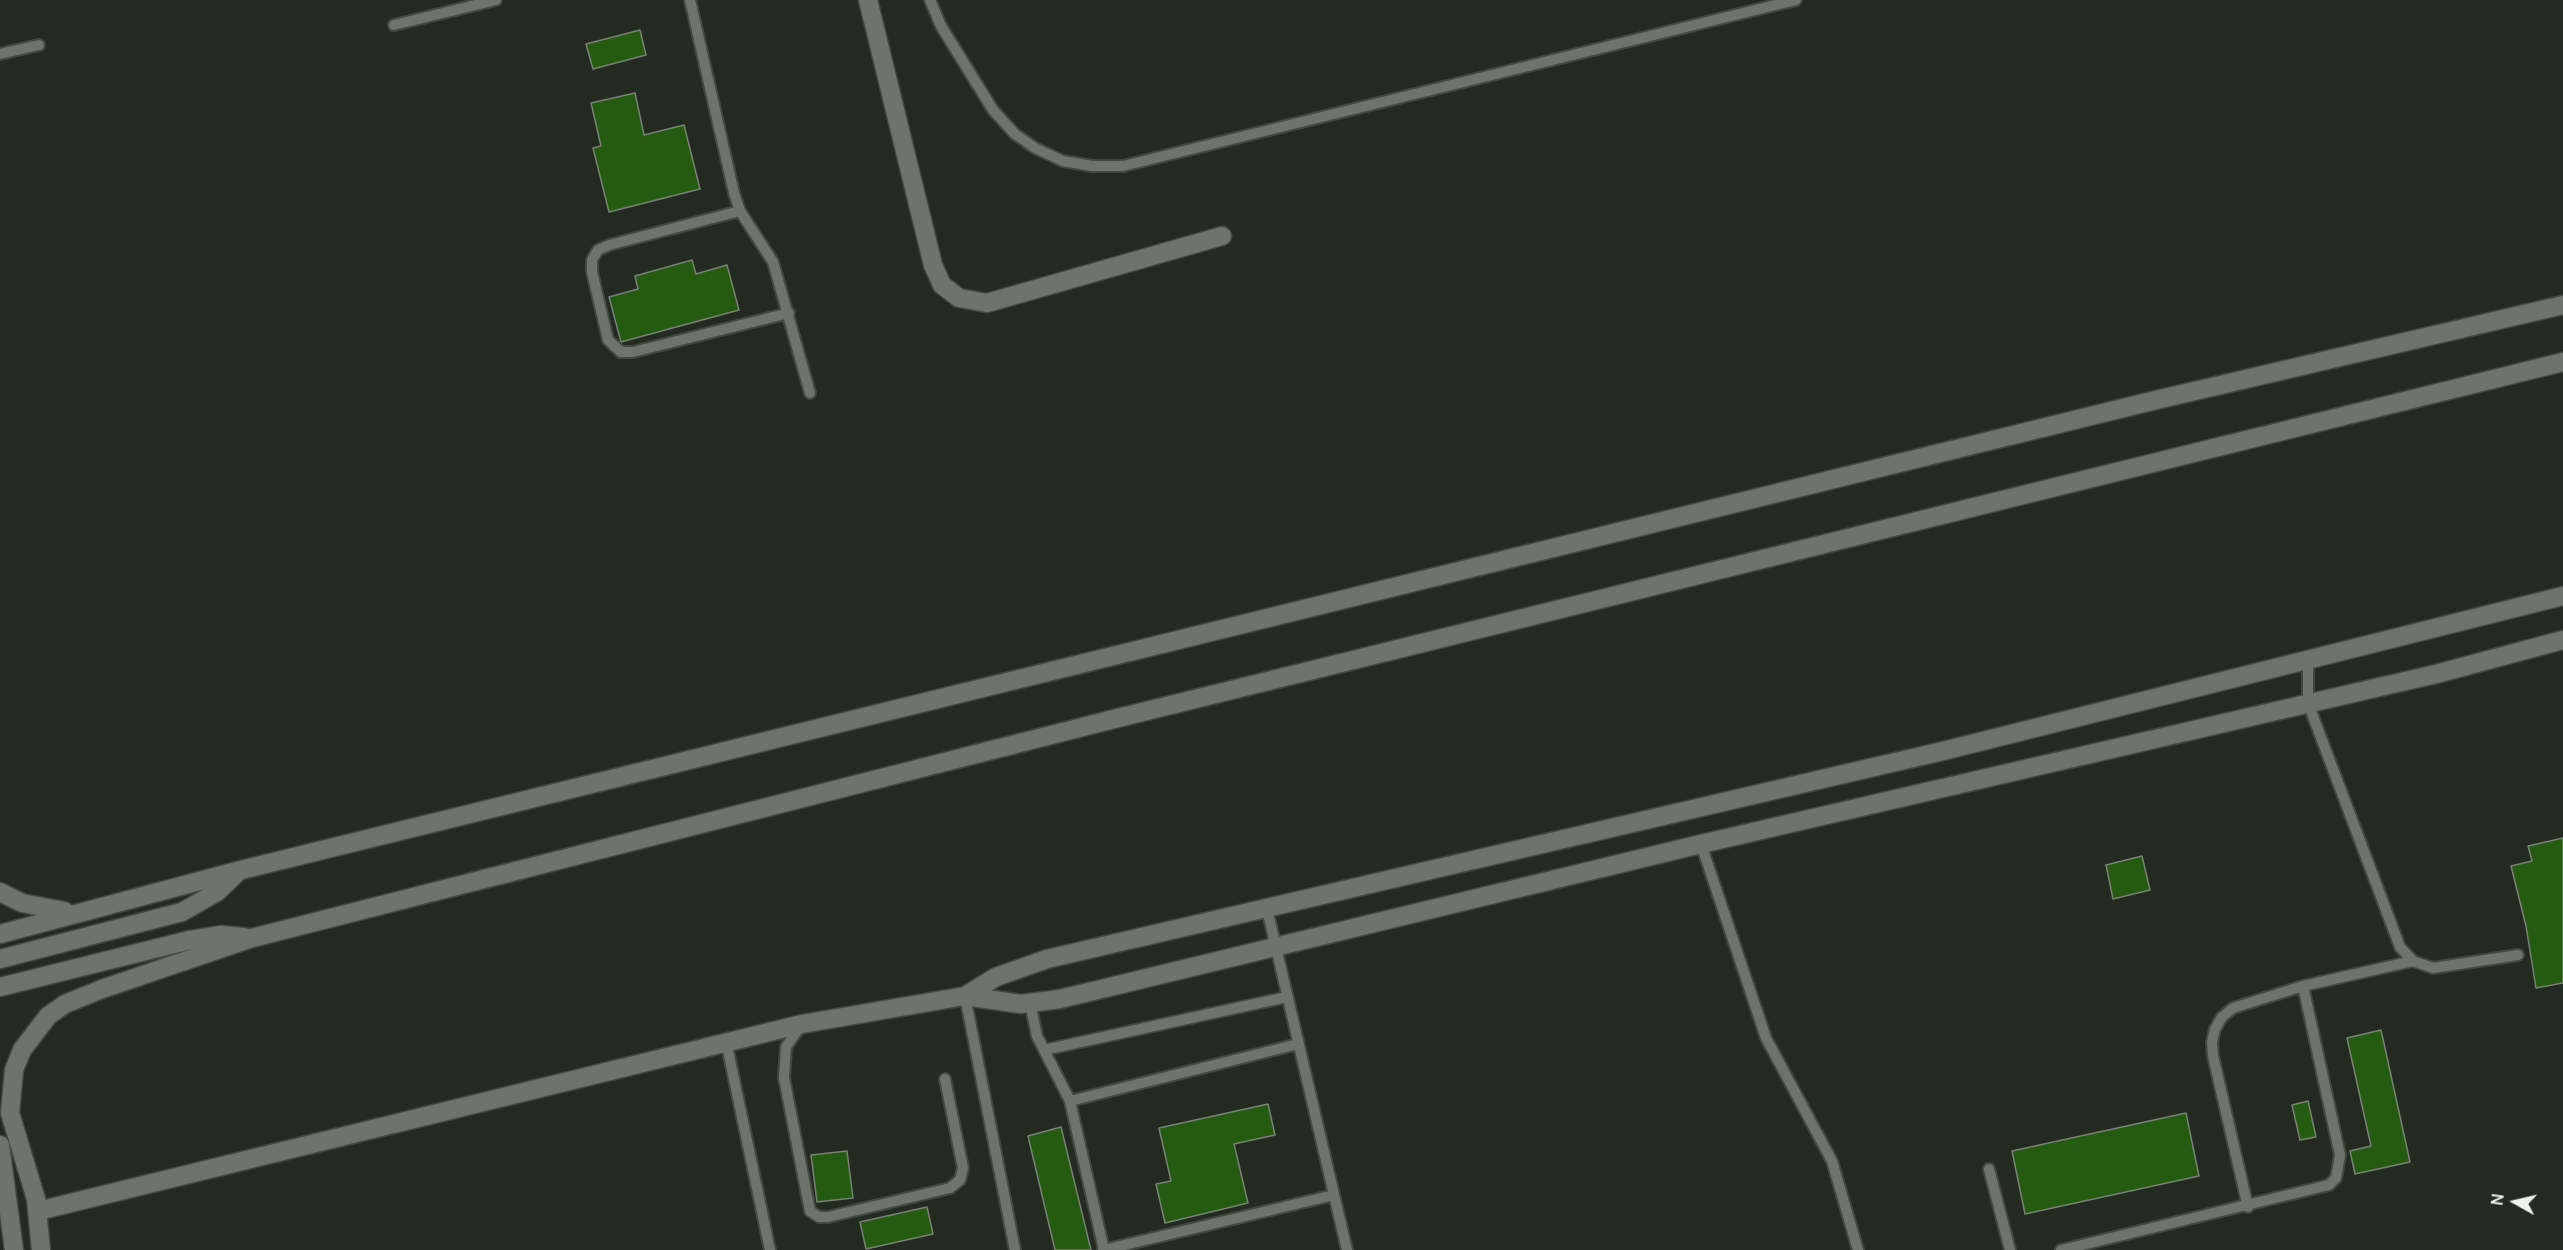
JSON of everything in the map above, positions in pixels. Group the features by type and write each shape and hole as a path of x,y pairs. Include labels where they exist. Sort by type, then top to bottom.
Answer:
{"street":[{"path":"868,0 933,265 942,285 958,298 987,303 1222,236"},
{"path":"0,933 241,870 2156,400 2563,304"},
{"path":"41,1250 38,1211 10,1113 14,1070 33,1032 65,1004 85,995 252,938 1106,721 2563,362"},
{"path":"965,996 996,977 1029,963 1943,751 2563,596"},
{"path":"38,1211 802,1023 965,996 1002,1003 1030,1003 1060,999 1701,844 2308,703 2563,640"},
{"path":"0,959 183,912 217,892 241,870"},
{"path":"0,892 41,909 81,910"},
{"path":"0,987 190,940 221,935 252,938"},
{"path":"0,1145 14,1250"}],"lane":[{"path":"394,25 496,0"},
{"path":"690,0 734,194 740,211 773,262 810,393"},
{"path":"930,0 941,26 993,110 1015,134 1035,148 1063,161 1092,166 1123,166 1796,0"},
{"path":"0,54 39,45"},
{"path":"740,211 609,245 598,250 592,260 591,272 608,340 621,352 633,352 789,313"},
{"path":"2308,660 2308,703 2400,947 2413,961 2433,968 2518,955"},
{"path":"1701,844 1766,1038 1832,1161 1858,1250"},
{"path":"1267,909 1347,1250"},
{"path":"2248,1207 2213,1056 2212,1042 2215,1029 2222,1017 2233,1008 2303,986 2413,961"},
{"path":"2061,1250 2248,1207 2329,1185 2336,1178 2340,1167 2340,1155 2303,986"},
{"path":"965,996 1015,1250"},
{"path":"1044,1050 1287,997"},
{"path":"1030,1003 1033,1023 1044,1050 1070,1101 1103,1250 1334,1195"},
{"path":"802,1023 786,1047 784,1078 810,1211 819,1217 828,1217 950,1188 960,1180 963,1168 945,1079"},
{"path":"726,1041 770,1250"},
{"path":"1070,1101 1298,1044"},
{"path":"1989,1169 2010,1250"}],"building":[{"path":"640,30 646,55 593,69 586,44"},
{"path":"635,93 644,135 684,125 700,189 609,212 593,148 601,146 591,103"},
{"path":"692,260 696,274 727,265 739,310 621,342 609,297 638,289 635,276"},
{"path":"2563,838 2563,983 2536,988 2526,926 2511,866 2532,861 2528,846"},
{"path":"2142,856 2150,890 2113,899 2106,865"},
{"path":"2381,1030 2410,1162 2355,1174 2350,1151 2371,1146 2347,1038"},
{"path":"2308,1101 2316,1137 2300,1140 2292,1105"},
{"path":"1268,1104 1275,1135 1234,1144 1248,1203 1165,1223 1156,1184 1171,1181 1159,1128"},
{"path":"2186,1113 2199,1176 2025,1214 2012,1151"},
{"path":"1061,1127 1091,1250 1055,1250 1028,1136"},
{"path":"847,1151 853,1198 817,1202 811,1155"},
{"path":"927,1207 933,1234 866,1249 860,1222"}]}
